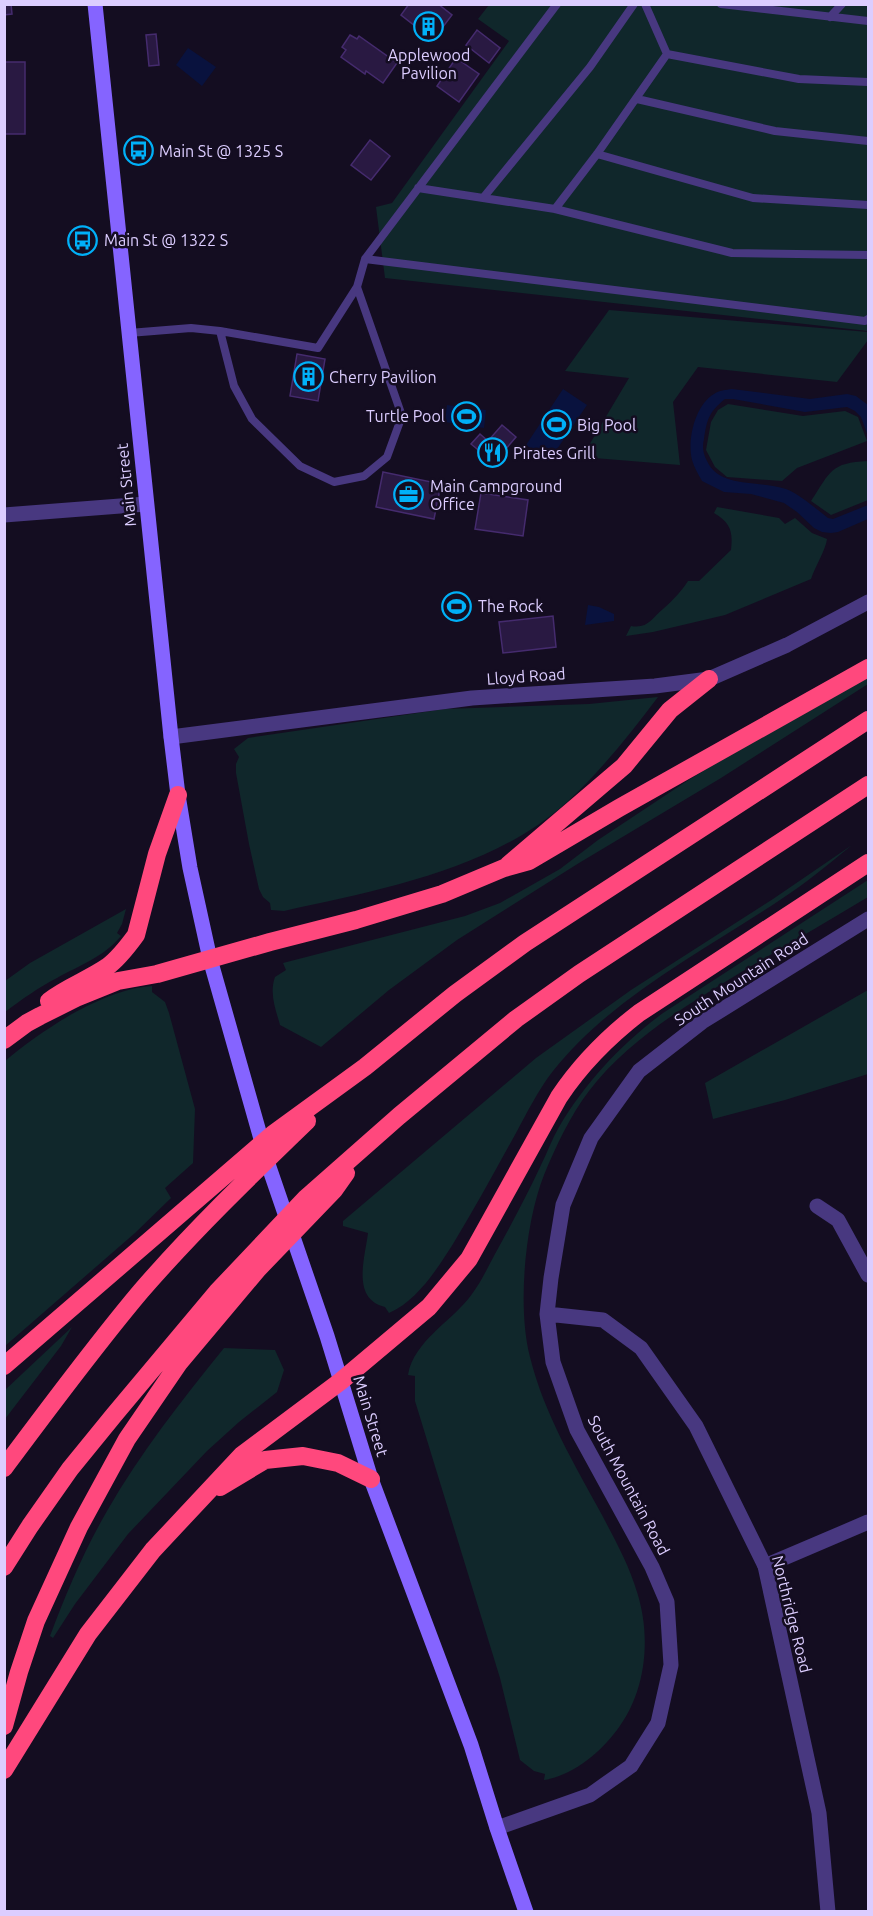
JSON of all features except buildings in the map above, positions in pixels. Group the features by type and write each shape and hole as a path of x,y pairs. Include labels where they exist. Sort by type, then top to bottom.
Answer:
{"highway":[{"path":"4,1040 40,1016 118,981 157,974 356,920 442,894 504,868 529,861 868,668"},
{"path":"504,868 624,766 670,710 709,680"},
{"path":"4,1366 273,1134 365,1067 455,994 525,943 868,720"},
{"path":"4,1567 70,1469 173,1343 217,1292 306,1198 399,1116 507,1026 570,980 868,785"},
{"path":"40,1016 47,1003 107,966 136,935 158,854 178,795"},
{"path":"4,1770 88,1634 153,1550 242,1455 341,1381 429,1307 469,1259 559,1097 596,1051 639,1013 868,862"},
{"path":"4,1468 142,1291 220,1206 365,1067"},
{"path":"4,1726 36,1621 84,1517 127,1439 179,1363 258,1269 334,1190 370,1142"},
{"path":"200,1499 265,1460 303,1456 338,1463 371,1479"}],"main road":[{"name":"Main Street","path":"95,4 171,737 190,868 210,959 269,1167 327,1336 371,1479 471,1744 496,1828 526,1911"}],"street":[{"path":"4,514 146,504"},
{"name":"Lloyd Road","path":"171,737 472,698 659,686 709,680 787,645 868,602"},
{"name":"South Mountain Road","path":"496,1828 590,1795 631,1766 658,1724 671,1665 667,1602 652,1567 577,1430 553,1362 547,1314 563,1205 591,1138 639,1071 702,1022 868,919"},
{"path":"817,1206 838,1220 868,1275"},
{"name":"Northridge Road","path":"547,1314 603,1320 641,1348 696,1426 765,1566 819,1813 828,1911"},
{"path":"765,1566 868,1522"}],"lane":[{"path":"129,333 191,328 318,348 357,287 365,259 557,4"},
{"path":"483,198 590,67 634,4"},
{"path":"645,4 667,54"},
{"path":"721,4 868,21"},
{"path":"830,17 842,4"},
{"path":"555,209 637,99 667,54"},
{"path":"667,54 800,78 868,82"},
{"path":"637,99 776,132 868,141"},
{"path":"597,154 753,198 868,205"},
{"path":"418,189 555,209 732,253 868,255"},
{"path":"365,259 842,319 865,321 868,319"},
{"path":"220,331 234,386 252,419 300,466 334,482 364,476 387,457 402,416 357,287"}],"green space":[{"path":"489,5 868,5 868,331 385,278 376,207 392,203 509,41 478,19"},
{"path":"609,310 868,332 868,340 837,382 698,367 673,402 680,465 582,457 629,378 565,371"},
{"path":"728,404 803,416 845,411 858,417 867,441 797,468 782,481 727,477 715,467 706,450 711,422 718,410"},
{"path":"868,461 868,500 831,515 811,501 833,470 846,464"},
{"path":"717,507 779,518 785,524 795,518 812,533 827,539 811,579 725,615 626,636 631,626 642,626 649,622 677,596 688,581 699,581 731,550 730,528 714,513"},
{"path":"868,672 868,684 721,778 579,863 457,940 389,990 321,1047 280,1025 274,1002 273,983 275,977 286,970 283,963 465,916 500,903 560,869 598,840 687,781"},
{"path":"658,697 637,725 579,791 536,826 504,845 432,874 358,895 284,911 271,910 270,903 259,889 236,773 239,757 234,749 248,738 445,709 589,704"},
{"path":"852,845 790,894 660,977 603,1020 577,1044 542,1086 461,1230 426,1283 409,1301 389,1313 385,1307 374,1303 364,1287 363,1276 368,1233 343,1226 343,1221 536,1058 631,990 773,899"},
{"path":"868,880 868,897 697,999 639,1040 621,1056 582,1101 553,1153 544,1175 532,1217 525,1265 524,1314 530,1357 552,1419 630,1572 642,1610 645,1648 639,1685 633,1703 613,1735 583,1764 564,1774 544,1780 545,1774 534,1771 520,1760 500,1678 415,1401 415,1376 408,1375 412,1363 426,1341 464,1304 475,1289 519,1210 559,1127 580,1095 618,1051 663,1013"},
{"path":"126,909 117,933 121,936 107,950 44,985 5,1012 5,981 30,963"},
{"path":"152,986 152,992 165,1002 169,1013 195,1109 193,1163 165,1188 171,1198 135,1233 5,1346 5,1061 55,1024 74,1013 114,995"},
{"path":"868,990 868,1074 785,1100 713,1119 705,1083"},
{"path":"72,1327 61,1346 5,1419 5,1390"},
{"path":"224,1348 275,1350 284,1370 277,1392 207,1451 128,1534 75,1604 53,1638 50,1636 69,1588 107,1511 147,1448"}],"shaded area":[{"path":"188,48 216,67 202,86 176,65"},
{"name":"Big Pool","path":"563,389 587,405 549,461 526,445"},
{"path":"732,389 810,399 847,394 856,396 868,405 868,436 861,417 847,407 805,412 725,399 710,416 703,447 707,461 721,476 731,480 786,489 828,518 833,519 868,505 868,519 838,532 822,532 784,503 751,494 724,492 702,481 692,460 691,452 692,433 697,414 707,399 718,392"},
{"name":"Turtle Pool","path":"447,405 486,410 484,428 445,422"},
{"path":"588,605 614,614 614,621 585,625"}],"place":[{"name":"Applewood Pavilion","path":"429,27"},
{"name":"Main St @ 1325 S","path":"138,151"},
{"name":"Main St @ 1322 S","path":"83,240"},
{"name":"Cherry Pavilion","path":"308,377"},
{"name":"Turtle Pool","path":"466,416"},
{"name":"Big Pool","path":"556,425"},
{"name":"Pirates Grill","path":"492,453"},
{"name":"Main Campground Office","path":"409,495"},
{"name":"The Rock","path":"457,606"}]}
